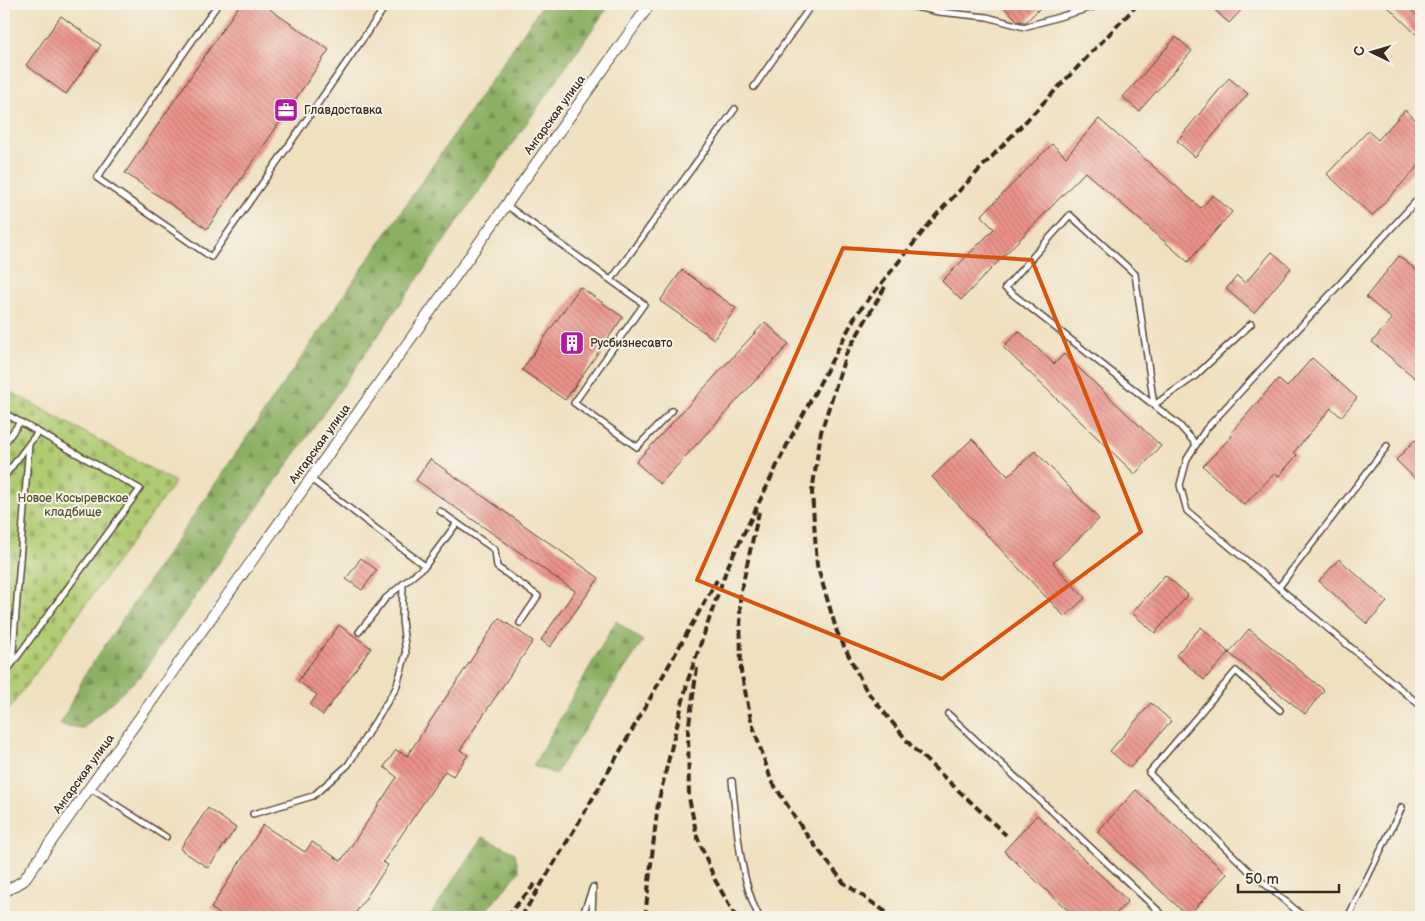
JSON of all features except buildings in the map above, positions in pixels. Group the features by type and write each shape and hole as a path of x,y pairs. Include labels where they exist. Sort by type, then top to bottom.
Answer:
{"street":[{"name":"Ангарская улица","path":"4,892 23,881 650,4"}],"lane":[{"path":"218,4 97,178 211,257 387,4"},
{"path":"754,86 812,4"},
{"path":"901,4 939,12 987,18 1024,27 1104,4"},
{"path":"611,280 735,108"},
{"path":"1421,196 1206,429 1187,459 1180,484 1187,511 1421,706"},
{"path":"506,205 644,304 574,404 637,446 672,411"},
{"path":"1154,405 1135,274 1070,215 1005,288 1179,425 1196,444"},
{"path":"1154,405 1194,377 1251,324"},
{"path":"4,413 140,489 4,675"},
{"path":"4,444 20,422"},
{"path":"4,477 38,432"},
{"path":"12,664 29,444"},
{"path":"1279,587 1387,446"},
{"path":"310,479 425,566"},
{"path":"440,511 495,550 497,567 538,596 520,623"},
{"path":"359,632 386,598 425,566 458,523"},
{"path":"253,814 313,796 348,765 396,688 406,654 402,620 403,584"},
{"path":"1280,710 1236,671 1149,773 1247,869 1304,917"},
{"path":"948,714 1165,917"},
{"path":"732,781 740,854 753,905 759,917"},
{"path":"90,788 166,837"},
{"path":"1348,917 1402,807"},
{"path":"582,917 593,887 592,917"}],"highlighted area":[{"path":"843,248 1032,260 1141,532 942,679 697,580"}],"green space":[{"path":"543,4 610,4 139,677 83,728 60,725 86,673"},
{"name":"Новое Косыревское кладбище","path":"4,388 175,482 4,716"},
{"path":"616,621 643,641 555,774 533,766"},
{"path":"483,837 515,853 519,872 481,917 429,917"}],"railway":[{"path":"645,917 658,803 688,680 727,568 788,443 856,315 938,213 1138,4"},
{"path":"885,287 846,354 821,432 812,492 817,565 837,632 866,690 913,748 1006,835"},
{"path":"759,512 740,595 741,671 751,720 771,780 806,834 844,883 893,917"},
{"path":"521,917 596,792 717,580"},
{"path":"697,668 688,731 689,798 697,836 715,880 736,917"},
{"path":"506,917 535,884"}],"place":[{"name":"Главдоставка","path":"286,110"},
{"name":"Русбизнесавто","path":"572,343"}]}
